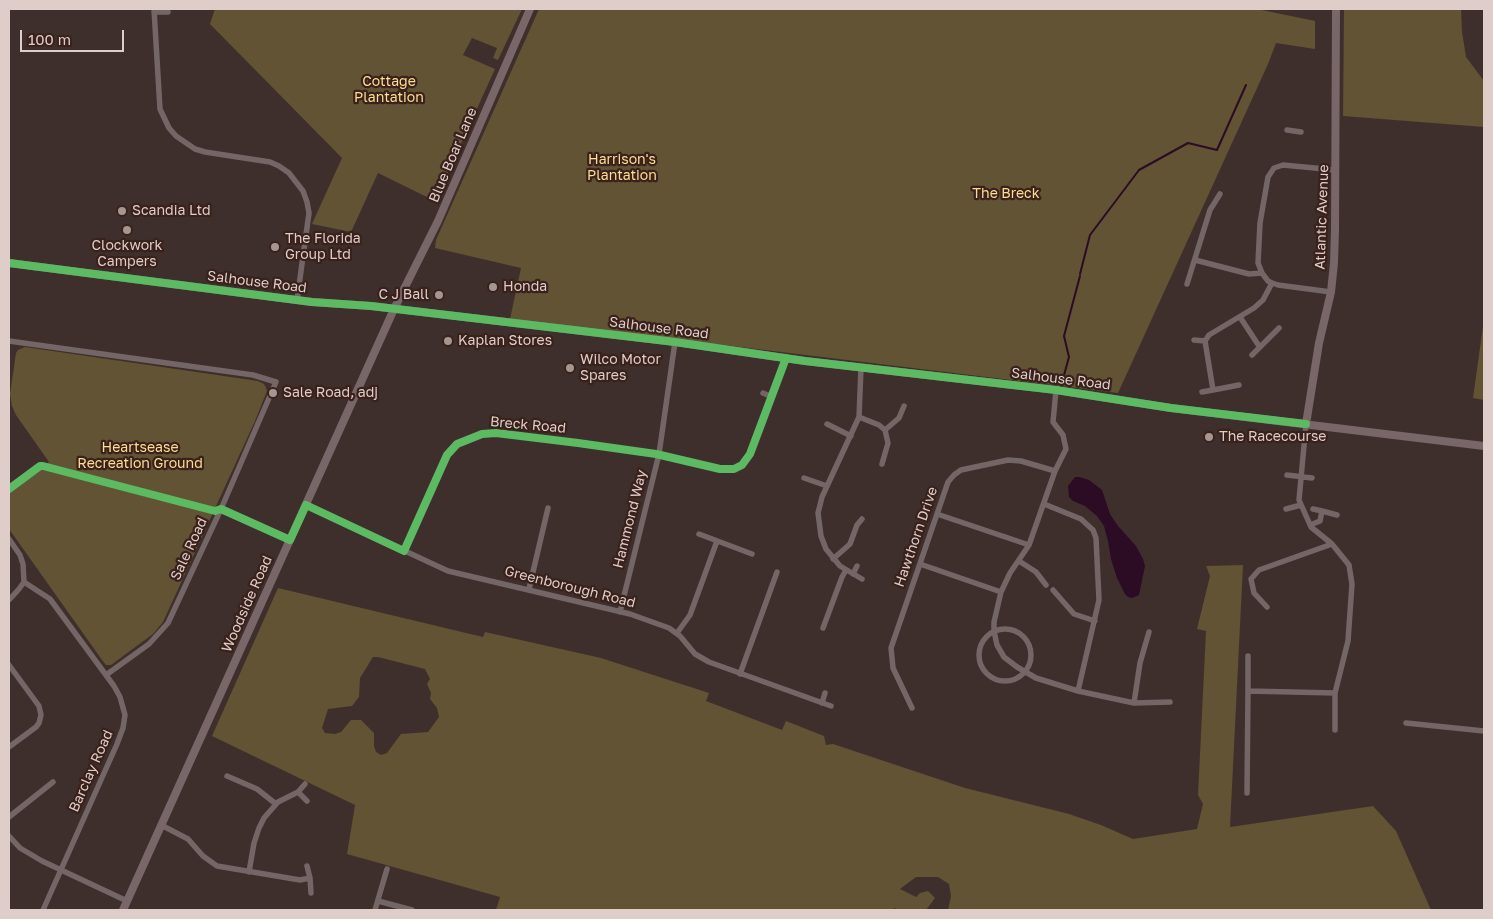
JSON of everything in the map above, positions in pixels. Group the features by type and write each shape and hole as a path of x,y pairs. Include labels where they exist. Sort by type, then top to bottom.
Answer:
{"street":[{"name":"Blue Boar Lane","path":"394,309 445,206 530,9"},
{"name":"Atlantic Avenue","path":"1306,424 1331,292 1335,230 1336,9"},
{"path":"168,12 154,10 160,109 169,128 176,136 195,149 270,162 279,166 289,172 303,191 308,213 297,300"},
{"path":"1287,130 1302,132"},
{"path":"1331,292 1272,283 1262,273 1258,263 1260,223 1268,177 1274,168 1283,165 1336,170"},
{"path":"1187,284 1210,210 1220,194"},
{"path":"1195,260 1249,274 1262,273"},
{"name":"Salhouse Road","path":"9,263 297,300 394,309 675,342 805,361 1056,390 1171,408 1484,446"},
{"path":"1213,390 1205,341 1209,335 1254,308 1263,300 1272,283"},
{"name":"Woodside Road","path":"123,910 394,309"},
{"path":"1240,317 1259,346"},
{"path":"1252,355 1279,328"},
{"path":"1194,340 1205,341"},
{"name":"Sale Road","path":"9,341 253,375 276,380 221,509 168,623 149,644 106,675"},
{"name":"Hammond Way","path":"620,612 658,454 675,342"},
{"path":"861,368 859,417 819,504 819,524 826,549 833,559 846,570 862,579"},
{"path":"1202,392 1239,385"},
{"path":"763,393 772,397 776,386"},
{"path":"1056,390 1053,422 1063,435 1066,449 1055,471 1029,545 1010,573 1001,592 996,610 994,631 997,644 1004,658 1036,678 1078,691 1134,703 1170,702"},
{"name":"Breck Road","path":"404,551 447,455 457,444 482,434 505,434 658,454 728,470 742,464 750,454 772,397"},
{"path":"885,430 899,418 904,406"},
{"path":"859,417 879,425 885,430 888,443 882,464"},
{"path":"827,424 851,436"},
{"path":"1306,424 1299,500 1310,525 1332,544 1349,565 1352,584 1348,641 1335,693 1335,730"},
{"name":"Hawthorn Drive","path":"912,708 893,668 892,642 948,482 961,470 1014,460 1055,471"},
{"path":"1287,475 1312,478"},
{"path":"804,478 827,486"},
{"path":"1044,504 1076,516 1085,522 1093,530 1097,547 1099,600 1078,691"},
{"name":"Greenborough Road","path":"306,505 448,571 630,614 669,628 702,658 740,674 831,706"},
{"path":"1286,509 1301,505"},
{"path":"529,589 548,508"},
{"path":"221,509 290,540"},
{"path":"1313,509 1337,515"},
{"path":"1310,525 1320,520 1322,511"},
{"path":"937,514 1029,545"},
{"path":"833,559 850,544 857,525 862,519"},
{"path":"699,534 752,554"},
{"path":"9,540 20,555 23,564 24,582 9,600"},
{"path":"676,633 690,615 717,541"},
{"path":"1267,607 1254,593 1252,586 1251,579 1259,570 1332,544"},
{"path":"1019,561 1036,572 1046,585"},
{"path":"920,564 1001,592"},
{"path":"853,574 856,566"},
{"path":"823,628 846,570"},
{"path":"740,674 777,572"},
{"name":"Barclay Road","path":"24,582 50,599 106,675 120,697 125,715 123,728 44,910"},
{"path":"1053,590 1074,614 1095,621"},
{"path":"999,629 1010,629 1020,634 1027,641 1030,657 1024,672 1015,678 1004,680 993,678 985,671 980,662 979,651 982,641 999,629"},
{"path":"1134,703 1140,663 1148,632"},
{"path":"1247,793 1248,656"},
{"path":"9,665 39,706 41,715 36,727 9,747"},
{"path":"1248,690 1335,693"},
{"path":"822,703 825,693"},
{"path":"1406,723 1484,731"},
{"path":"227,776 257,788 276,804"},
{"path":"9,817 53,782"},
{"path":"249,872 258,828 264,818 276,804 298,792 305,784"},
{"path":"298,792 307,801"},
{"path":"162,824 188,839 203,856 217,866 300,880 310,878"},
{"path":"9,836 27,852 127,901"},
{"path":"307,866 311,893"},
{"path":"375,910 387,869"},
{"path":"378,901 412,910"}],"green space":[{"name":"Cottage Plantation","path":"215,9 522,9 498,60 493,58 497,48 472,38 463,55 495,69 435,201 378,173 351,232 312,224 342,158 210,24"},
{"name":"The Breck","path":"539,9 1257,9 1315,21 1315,49 1276,43 1118,393 510,319 521,268 435,248 436,240"},
{"path":"1344,9 1461,9 1466,57 1484,81 1484,127 1343,116"},
{"path":"1484,319 1484,400 1473,398"},
{"name":"Heartsease Recreation Ground","path":"25,347 258,381 264,384 267,391 163,622 153,634 111,665 106,665 102,660 9,529 9,493 49,462 16,415 12,406 10,394 16,353"},
{"path":"1243,565 1230,827 1373,806 1396,831 1431,910 948,910 951,896 949,884 938,877 916,877 900,889 916,897 920,893 928,891 935,898 926,910 898,910 894,908 893,910 496,910 500,897 347,854 355,805 212,736 278,588 483,637 485,632 601,658 709,693 706,701 782,730 786,721 824,736 826,745 833,744 965,788 1069,814 1133,839 1197,829 1203,804 1198,795 1206,631 1197,629 1210,576 1206,566","holes":["373,657 425,669 430,679 427,684 431,693 430,699 437,708 439,717 428,732 401,734 387,753 381,755 376,752 374,746 374,733 361,720 351,720 341,732 335,734 325,733 322,728 328,709 352,706 359,697 360,678"]}],"shaded area":[{"path":"1075,477 1089,480 1102,490 1110,514 1136,546 1145,566 1139,595 1132,598 1125,594 1111,559 1104,526 1097,516 1085,506 1073,501 1069,497 1068,486"}],"waterway":[{"path":"1080,274 1090,235 1139,170 1188,143 1217,150 1246,85"},
{"path":"1061,386 1069,357 1064,336 1080,276"}],"cycle path":[{"path":"9,263 312,302 371,306 675,342 805,361 1056,390 1171,408 1306,424"},
{"path":"9,489 40,466 43,466 215,511 221,509 290,540 306,505 404,551 447,455 457,444 482,434 496,433 656,454 720,469 734,469 742,465 750,454 786,358"}],"place":[{"name":"Scandia Ltd","path":"122,211"},
{"name":"Clockwork Campers","path":"127,230"},
{"name":"The Florida Group Ltd","path":"275,247"},
{"name":"Honda","path":"493,287"},
{"name":"C J Ball","path":"439,295"},
{"name":"Kaplan Stores","path":"448,341"},
{"name":"Wilco Motor Spares","path":"570,368"},
{"name":"Sale Road, adj","path":"273,393"},
{"name":"The Racecourse","path":"1209,437"}],"park label":[{"name":"Harrison's Plantation","path":"622,168"}]}
